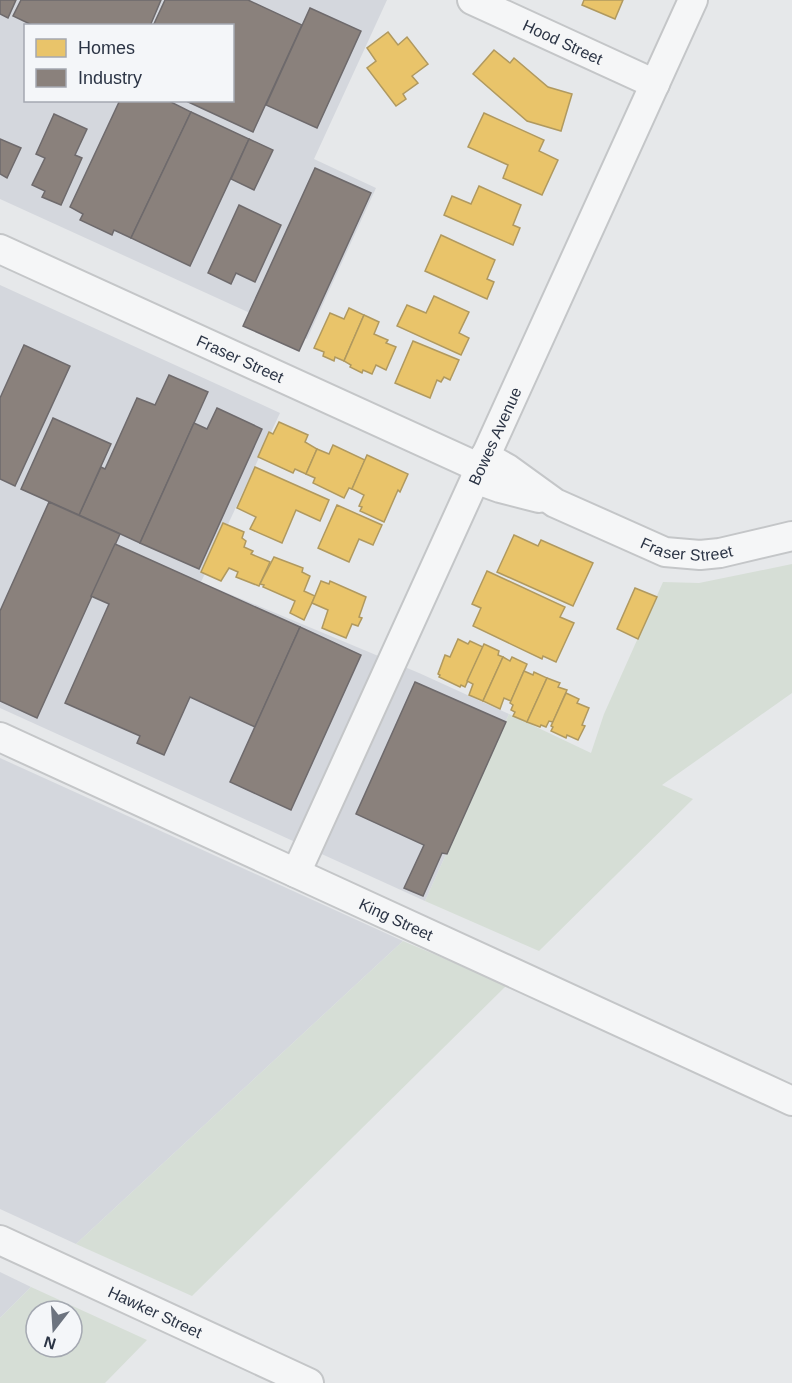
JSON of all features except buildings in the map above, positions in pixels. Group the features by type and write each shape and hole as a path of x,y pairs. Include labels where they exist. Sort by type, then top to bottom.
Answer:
{"street":[{"name":"Hood Street","path":"472,0 655,84"},
{"name":"Bowes Avenue","path":"296,873 693,0"},
{"name":"Fraser Street","path":"0,249 480,468 508,469 555,503 665,552 682,555 720,553 792,536"},
{"name":"King Street","path":"0,737 792,1101"},
{"name":"Hawker Street","path":"0,1240 309,1383"}],"shaded area":[{"path":"0,0 387,0 314,159 376,188 307,339 0,199"},
{"path":"0,285 280,413 201,582 419,673 509,714 425,901 0,708"},
{"path":"792,564 792,693 662,785 693,799 539,951 425,901 509,714 591,753 604,714 663,582 699,583"},
{"path":"0,758 403,941 76,1244 0,1209"},
{"path":"403,941 507,985 192,1296 76,1244"},
{"path":"0,1272 31,1287 0,1318"},
{"path":"31,1287 57,1299 24,1299 24,1359 84,1359 84,1311 147,1340 105,1383 0,1383 0,1318"}]}
